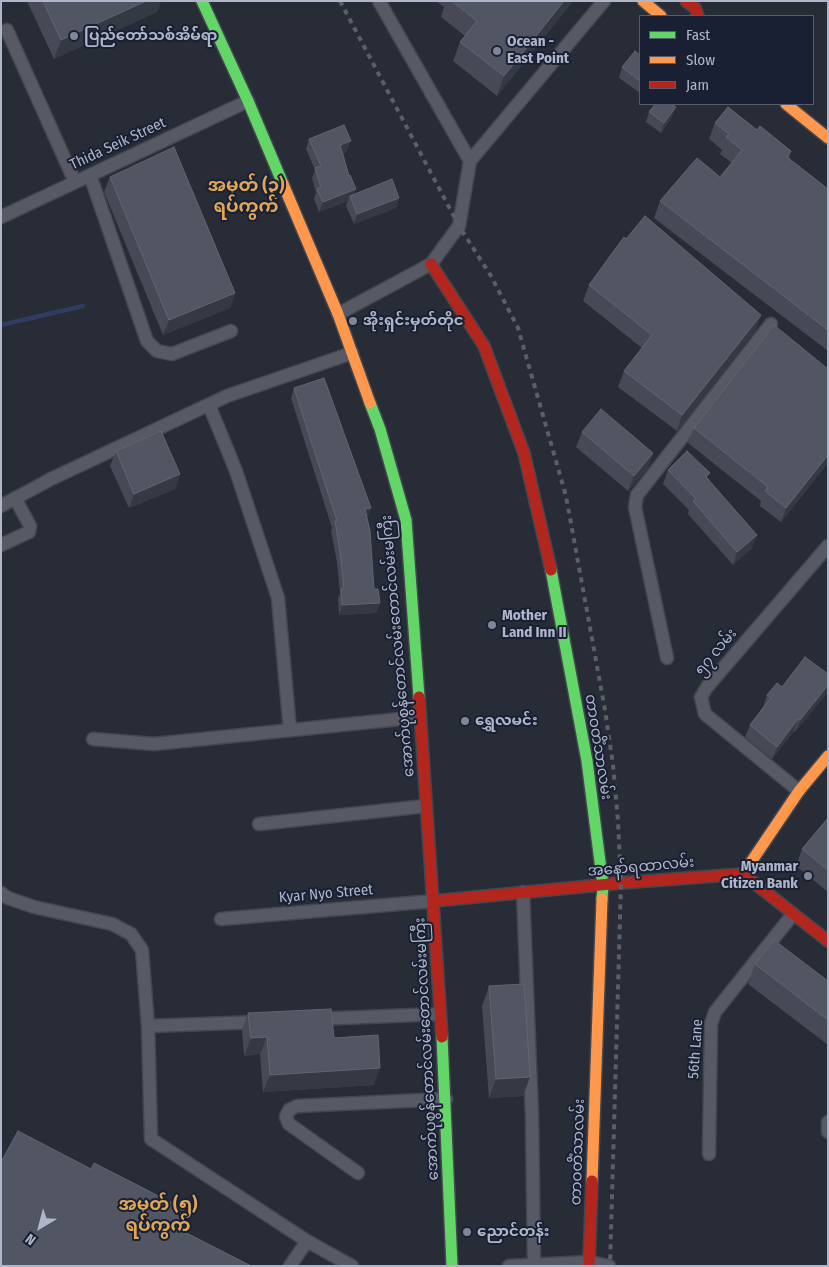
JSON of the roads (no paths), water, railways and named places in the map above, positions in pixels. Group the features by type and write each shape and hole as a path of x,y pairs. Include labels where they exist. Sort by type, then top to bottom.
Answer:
{"main road":[{"name":"အောက်ပုစွန်တောင်လမ်းတောင်လမ်းမကြီး","path":"202,1 248,101 338,314 380,429 406,520 434,900 446,1099 452,1266"},
{"path":"642,1 660,15"},
{"path":"686,1 695,8 698,15"},
{"path":"787,105 828,138"},
{"name":"တာဝတိံသာလမ်း","path":"431,264 484,346 524,453 555,587 587,761 603,885 589,1262"},
{"path":"828,756 799,791 743,874 828,941"},
{"name":"အနော်ရထာလမ်း","path":"434,900 743,874"}],"street":[{"path":"379,1 470,161"},
{"path":"338,314 431,264 459,226 470,161 604,1"},
{"path":"7,30 75,182"},
{"name":"Thida Seik Street","path":"1,216 248,101"},
{"path":"90,175 147,341 157,351 172,354 231,331"},
{"path":"667,658 634,507 637,495 771,324"},
{"path":"1,506 51,479 227,396 352,354"},
{"path":"209,405 236,471 278,598 290,730"},
{"path":"1,545 29,532 30,526 15,498"},
{"name":"၅၇ လမ်း","path":"799,791 704,714 701,697 707,687 828,546"},
{"path":"93,739 154,744 420,717"},
{"path":"259,824 426,806"},
{"path":"523,892 532,1116 534,1264"},
{"path":"1,893 8,898 34,907 112,924 131,934 142,950 148,1026 151,1138 307,1241 352,1266"},
{"name":"Kyar Nyo Street","path":"220,919 434,900"},
{"name":"56th Lane","path":"709,1154 711,1024 715,1012 793,914"},
{"path":"307,1020 440,1014"},
{"path":"148,1026 277,1021"},
{"path":"358,1172 290,1124 286,1120 289,1110 295,1106 446,1099"},
{"path":"828,1122 828,1132"},
{"path":"290,1266 307,1241"},
{"path":"509,1266 589,1262 609,1266"}],"waterway":[{"path":"1,325 83,306"}],"railway":[{"path":"340,1 459,226 491,276 518,328 566,496 605,710 613,765 618,821 621,883 610,1266"}],"place":[{"name":"ပြည်တော်သစ်အိမ််ရာ","path":"74,36"},
{"name":"Ocean - East Point","path":"497,51"},
{"name":"အိုးရှင်းမှတ်တိုင","path":"353,321"},
{"name":"Mother Land Inn II","path":"492,625"},
{"name":"ရွှေလမင်း","path":"465,721"},
{"name":"Myanmar Citizen Bank","path":"808,876"},
{"name":"ညောင်တန်း","path":"467,1232"}],"district":[{"name":"အမှတ် (၃) ရပ်ကွက်","path":"246,196"},
{"name":"အမှတ် (၅) ရပ်ကွက်","path":"158,1215"}]}
